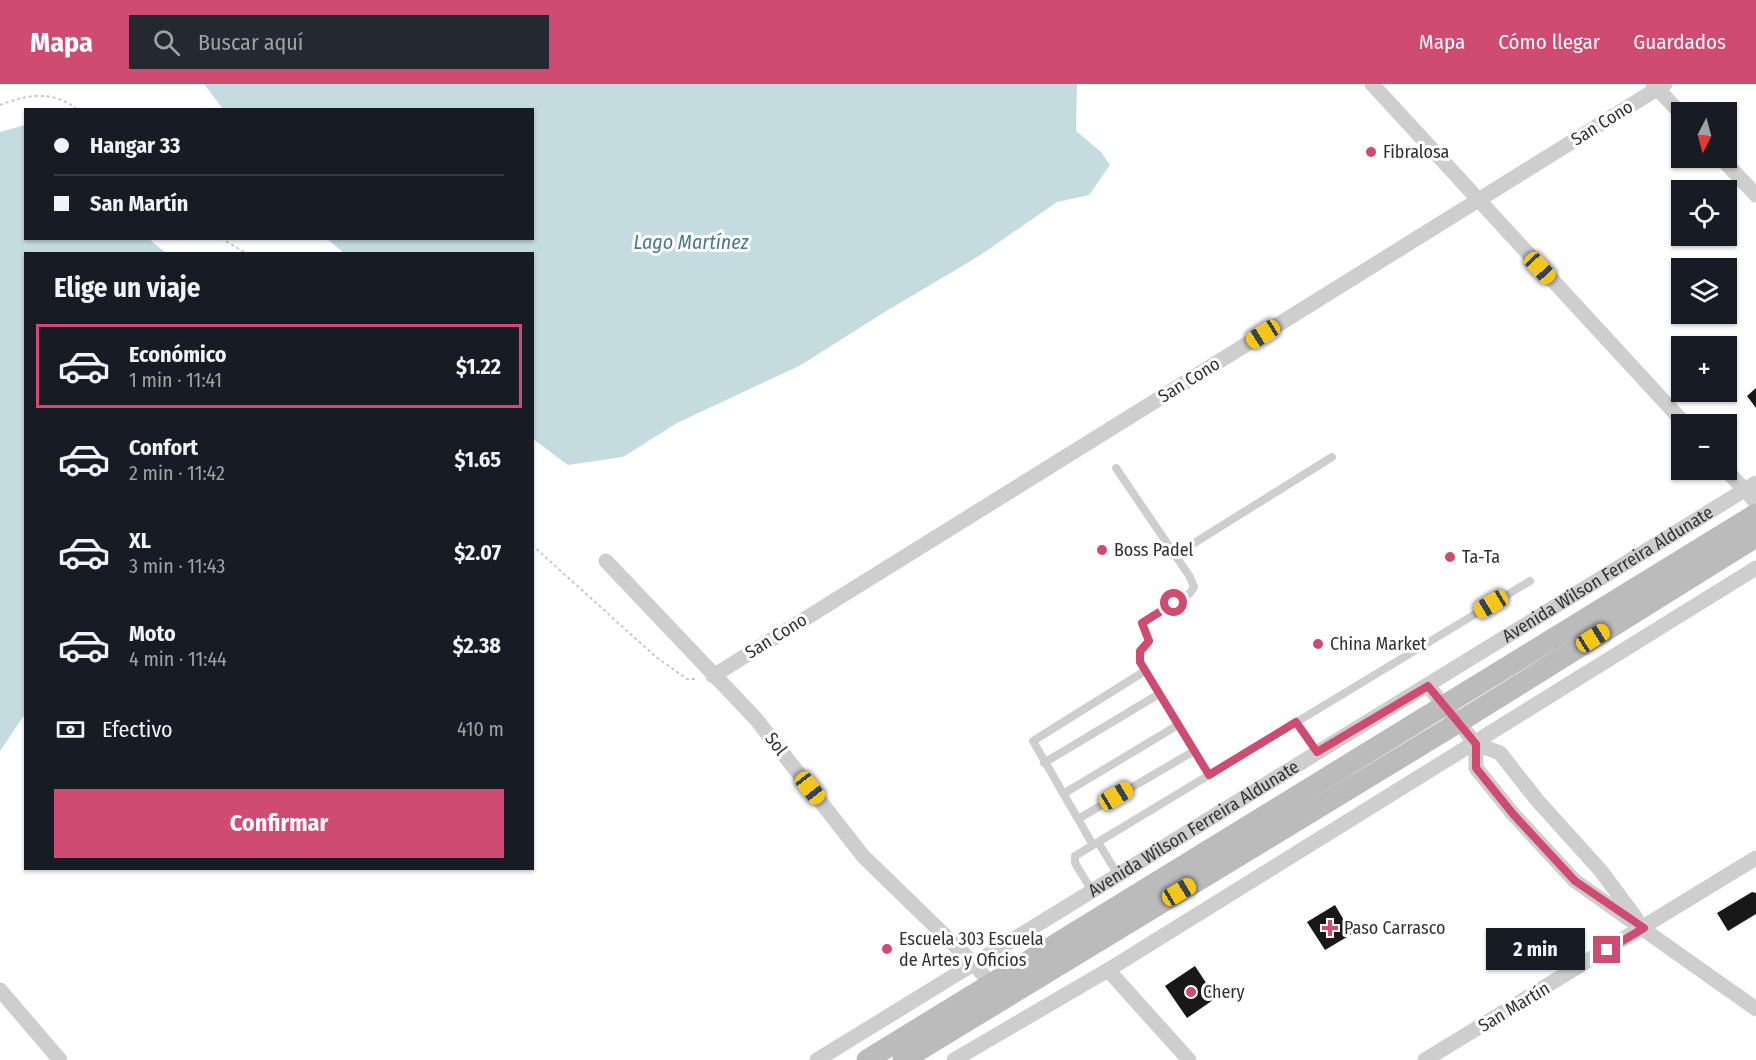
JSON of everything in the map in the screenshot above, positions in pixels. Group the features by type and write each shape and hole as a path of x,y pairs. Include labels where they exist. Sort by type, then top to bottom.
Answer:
{"main road":[{"name":"Avenida Wilson Ferreira Aldunate","path":"867,1060 910,1053 1452,714 1756,514"},
{"name":"Avenida Wilson Ferreira Aldunate","path":"910,1053 991,984 1756,537"}],"street":[{"path":"1372,84 1676,414"},
{"path":"1658,86 1671,102"},
{"name":"San Cono","path":"713,676 1658,86"},
{"path":"1730,168 1756,195"},
{"path":"1737,477 1751,486 1756,502"},
{"name":"Avenida Wilson Ferreira Aldunate","path":"817,1060 1751,486"},
{"name":"Sol","path":"606,561 756,719 863,856 974,964 991,984"},
{"path":"954,1060 1108,970 1476,744 1756,568"},
{"path":"1428,686 1476,744 1500,753 1537,800 1601,871 1644,928"},
{"path":"1476,744 1476,768 1513,814 1575,881 1756,1009"},
{"name":"San Martín","path":"1425,1060 1756,858"},
{"path":"1108,970 1189,1060"},
{"path":"0,990 60,1060"},
{"path":"884,1019 910,1053"}],"lane":[{"path":"1175,555 1332,457"},
{"path":"1116,468 1194,587 1190,593 1142,623 1149,641 1140,651 1139,656 1145,671 1209,775"},
{"path":"1092,891 1074,860 1096,844 1530,581"},
{"path":"1118,875 1078,819 1033,741 1145,671"},
{"path":"1044,763 1159,694"},
{"path":"1296,722 1317,752"},
{"path":"1063,794 1178,725"},
{"path":"1078,819 1194,751"}],"path":[{"path":"0,105 21,97 48,94 74,108"},
{"path":"224,240 244,252"},
{"path":"534,547 656,657 687,679 704,679 713,676"}],"water":[{"name":"Lago Martínez","path":"204,84 1077,84 1076,131 1101,152 1110,165 1089,195 1057,202 979,256 801,365 677,423 623,457 568,465 534,440 534,252 343,252 328,240 534,240 534,108 222,108"},
{"path":"24,125 24,240 150,240 165,252 24,252 24,715 0,751 0,132"}],"building":[{"path":"1756,388 1756,408 1747,396"},
{"path":"1752,892 1756,893 1756,914 1728,931 1717,913"},
{"name":"Paso Carrasco","path":"1335,905 1352,934 1325,950 1307,922"},
{"name":"Chery","path":"1195,966 1216,998 1187,1018 1165,986"}],"place":[{"name":"Fibralosa","path":"1371,152"},
{"name":"Boss Padel","path":"1102,550"},
{"name":"Ta-Ta","path":"1450,557"},
{"name":"China Market","path":"1318,644"},
{"name":"Paso Carrasco","path":"1330,928"},
{"name":"Escuela 303 Escuela de Artes y Oficios","path":"887,949"},
{"name":"Chery","path":"1191,992"}],"route":[{"path":"1174,603 1142,623 1149,641 1148,645 1140,651 1140,662 1209,775 1296,722 1317,752 1428,686 1476,744 1476,768 1513,814 1575,881 1644,928 1607,950"}]}
